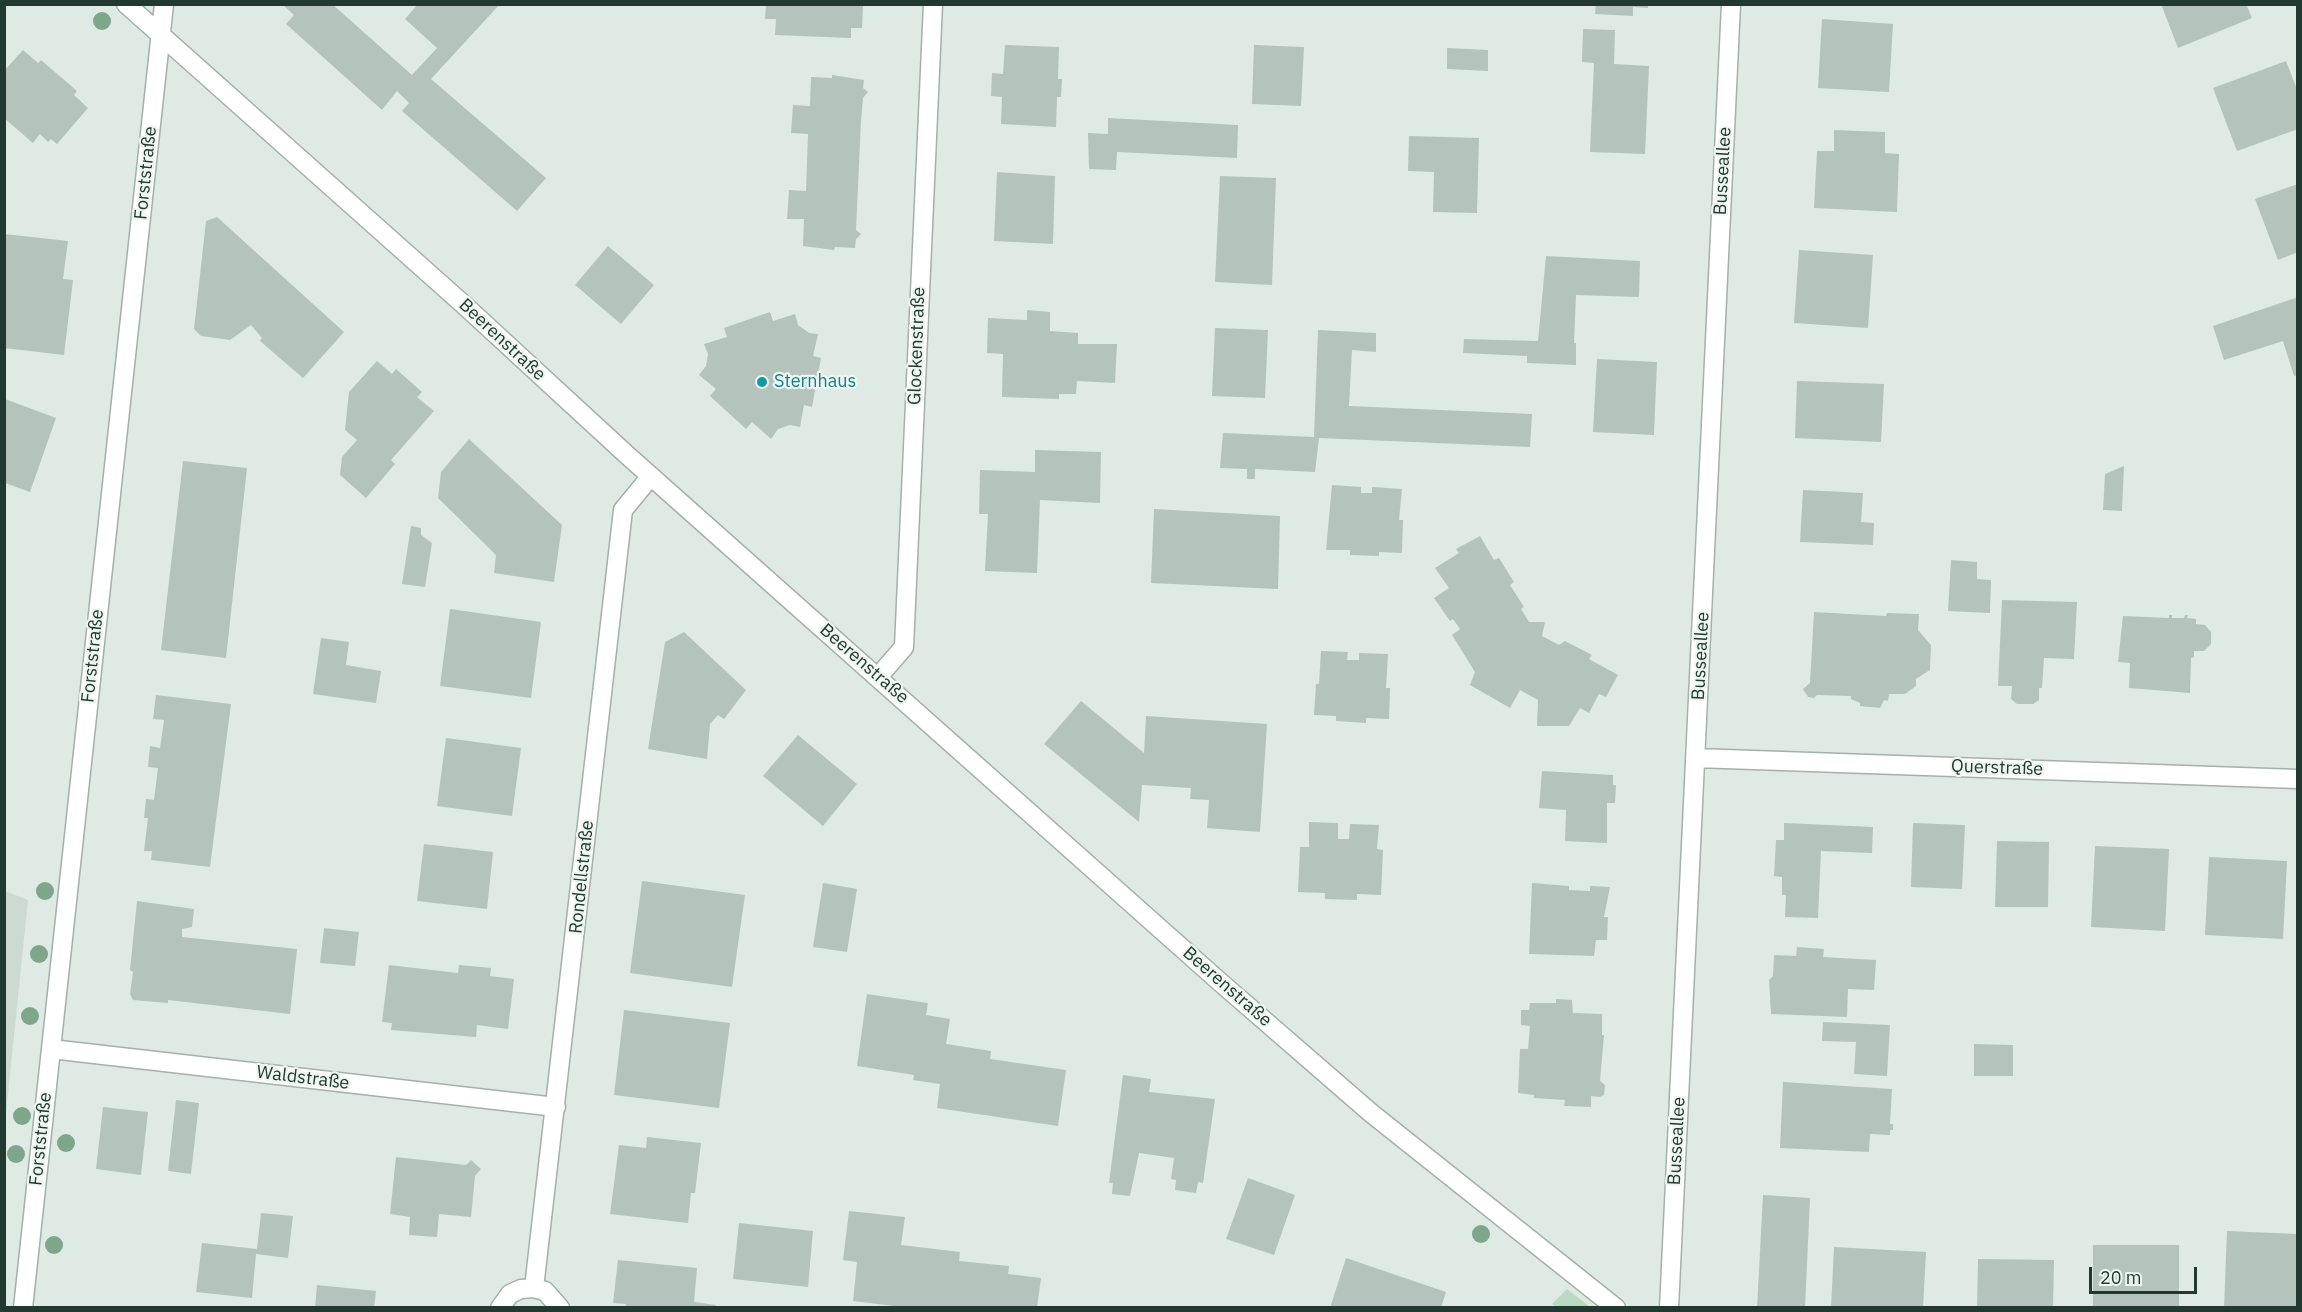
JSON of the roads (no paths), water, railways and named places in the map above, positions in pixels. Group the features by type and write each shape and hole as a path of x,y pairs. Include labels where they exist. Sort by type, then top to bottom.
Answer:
{"street":[{"name":"Beerenstraße","path":"126,4 160,37 463,304 651,476 1371,1113 1616,1308"},
{"name":"Forststraße","path":"23,1308 164,4"},
{"name":"Glockenstraße","path":"878,677 904,647 933,4"},
{"name":"Busseallee","path":"1669,1308 1731,4"},
{"name":"Rondellstraße","path":"534,1288 623,510 651,476"},
{"name":"Querstraße","path":"1696,758 2298,779"},
{"name":"Waldstraße","path":"51,1049 556,1107"},
{"path":"500,1308 510,1294 521,1289 534,1288 545,1291 560,1308"}],"place":[{"name":"Sternhaus","path":"762,382"}]}
